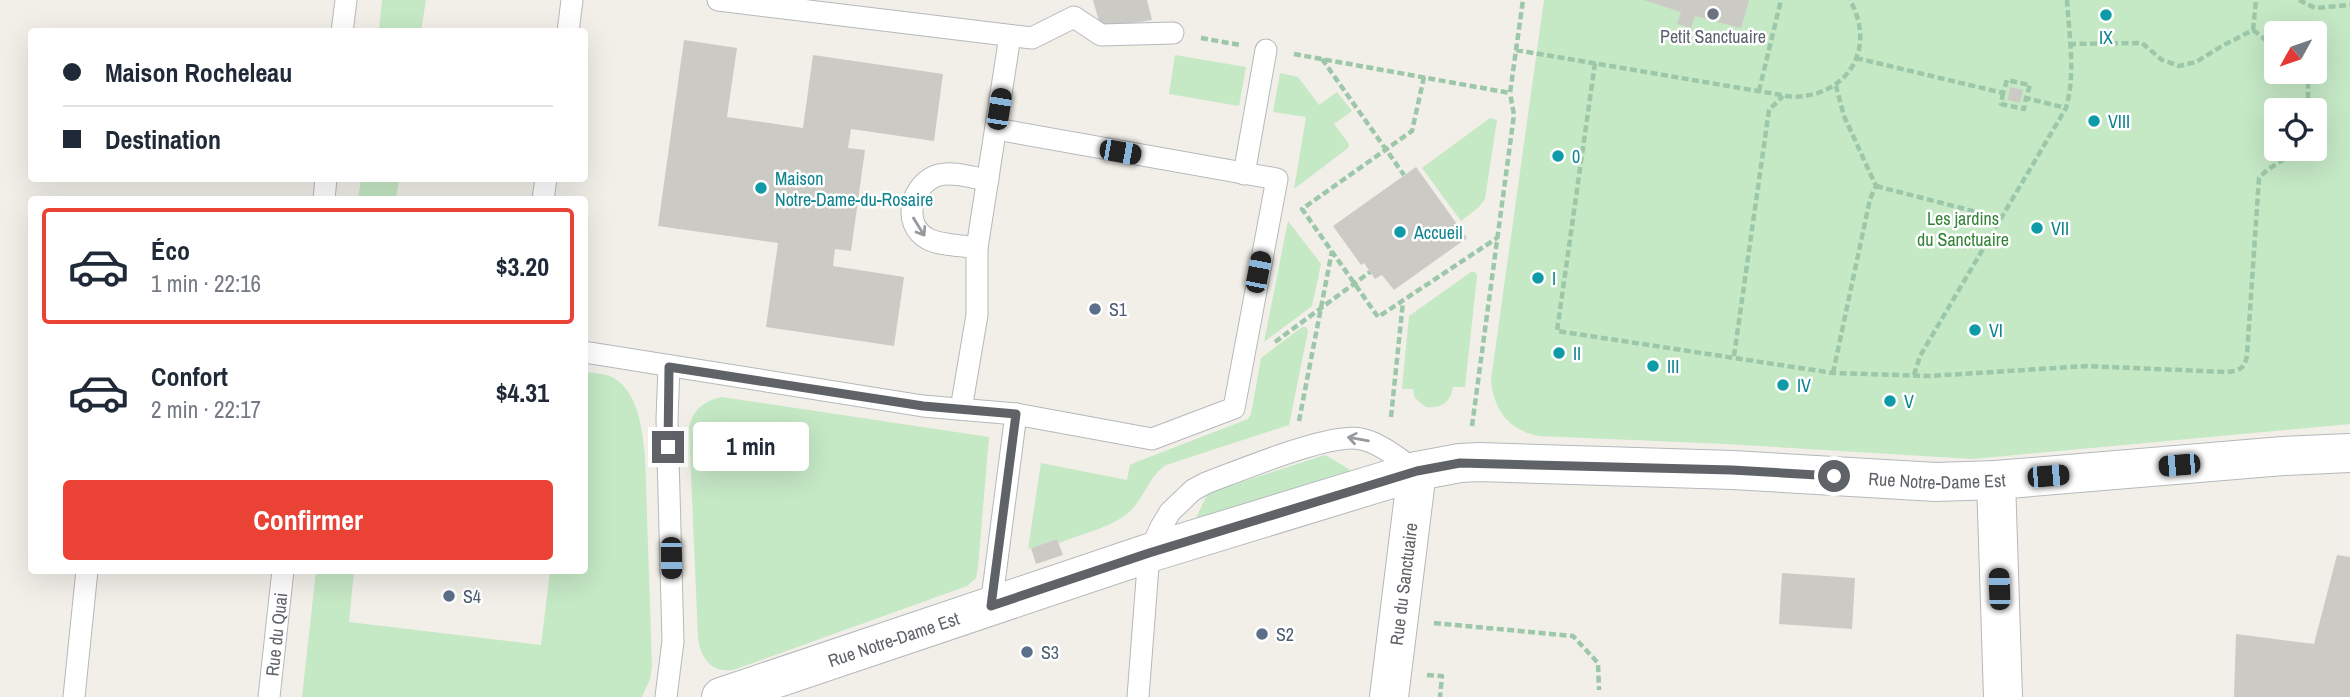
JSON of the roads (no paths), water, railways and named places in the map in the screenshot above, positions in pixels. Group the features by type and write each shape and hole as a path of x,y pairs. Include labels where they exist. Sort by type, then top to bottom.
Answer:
{"street":[{"name":"Rue Notre-Dame Est","path":"720,697 1149,553 1417,471 1468,462 1732,470 1936,482 1996,480 2283,456 2350,453"},
{"name":"Rue du Sanctuaire","path":"1389,697 1417,471"},
{"path":"1996,480 2003,697"}],"lane":[{"path":"342,28 346,0"},
{"path":"568,28 572,0"},
{"path":"718,0 1032,38 1074,18 1101,35 1173,33"},
{"path":"961,409 977,315 977,248 1010,36"},
{"path":"1244,174 1266,50"},
{"path":"588,353 923,406 1016,414 1152,439 1234,408 1277,179 996,130"},
{"path":"977,248 938,242 924,236 914,220 913,201 922,184 938,175 947,173 988,180"},
{"path":"666,697 673,641 667,419 669,367"},
{"path":"991,606 1016,414"},
{"path":"1138,697 1149,553 1170,512 1193,490 1206,483 1346,437 1371,442 1417,471"},
{"path":"74,697 87,574"},
{"name":"Rue du Quai","path":"269,697 283,574"}],"place":[{"name":"Petit Sanctuaire","path":"1713,14"},
{"name":"IX","path":"2106,15"},
{"name":"VIII","path":"2094,121"},
{"name":"0","path":"1558,156"},
{"name":"Maison Notre-Dame-du-Rosaire","path":"761,188"},
{"name":"VII","path":"2037,228"},
{"name":"Accueil","path":"1400,232"},
{"name":"I","path":"1538,278"},
{"name":"S1","path":"1095,309"},
{"name":"VI","path":"1975,330"},
{"name":"II","path":"1559,353"},
{"name":"III","path":"1653,366"},
{"name":"IV","path":"1783,385"},
{"name":"V","path":"1890,401"},
{"name":"S4","path":"449,596"},
{"name":"S2","path":"1262,634"},
{"name":"S3","path":"1027,652"}],"park label":[{"name":"Les jardins du Sanctuaire","path":"1963,228"}]}
